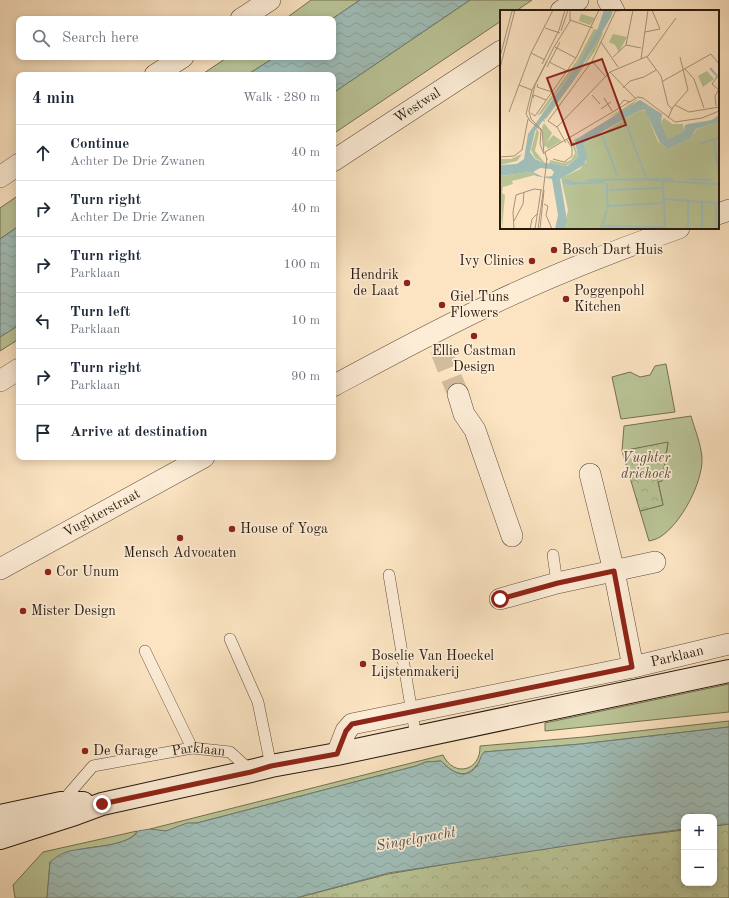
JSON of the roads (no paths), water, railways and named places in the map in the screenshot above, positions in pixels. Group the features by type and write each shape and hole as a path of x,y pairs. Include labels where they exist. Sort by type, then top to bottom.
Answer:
{"main road":[{"name":"Parklaan","path":"102,804 261,769 729,671"},
{"path":"0,816 61,803 102,804"},
{"path":"0,838 102,804"}],"street":[{"path":"563,10 578,0"},
{"path":"608,0 613,10"},
{"path":"245,16 265,1"},
{"name":"Westwal","path":"336,159 500,51"},
{"path":"160,72 178,60"},
{"path":"0,177 16,166"},
{"path":"719,214 729,210"},
{"path":"336,385 437,341 539,283 618,250 676,229"},
{"path":"0,381 16,371"},
{"path":"458,394 464,414 475,430 512,536"},
{"name":"Vughterstraat","path":"0,569 199,460"},
{"path":"590,474 614,571 632,667"},
{"path":"500,599 558,583 655,562"},
{"name":"Parklaan","path":"337,754 346,731 352,724 632,667 729,644"}],"lane":[{"path":"553,555 558,583"},
{"path":"389,575 416,737"},
{"path":"230,639 258,702 261,769"},
{"path":"146,651 192,748"},
{"name":"Parklaan","path":"61,803 93,766 192,748 230,752 261,769"}],"water":[{"path":"360,0 470,0 336,91 336,72 252,72 270,60 336,60 336,16"},
{"path":"16,228 16,327 0,337 0,239"},
{"name":"Singelgracht","path":"729,727 729,824 717,826 717,814 681,814 681,829 388,873 296,898 47,898 50,862 66,852 105,846 126,840 138,831 150,829 166,831 187,823 197,823 416,766 426,762 441,761 453,771 463,774 472,771 477,766 484,752 581,744"}],"tunnel":[{"path":"440,349 458,394"}],"place":[{"name":"Bosch Dart Huis","path":"554,250"},
{"name":"Ivy Clinics","path":"532,261"},
{"name":"Hendrik de Laat","path":"407,283"},
{"name":"Poggenpohl Kitchen","path":"566,299"},
{"name":"Giel Tuns Flowers","path":"442,305"},
{"name":"Ellie Castman Design","path":"474,336"},
{"name":"House of Yoga","path":"232,529"},
{"name":"Mensch Advocaten","path":"180,538"},
{"name":"Cor Unum","path":"48,572"},
{"name":"Mister Design","path":"23,611"},
{"name":"Boselie Van Hoeckel Lijstenmakerij","path":"363,664"},
{"name":"De Garage","path":"85,751"}],"park label":[{"name":"Vughter driehoek","path":"646,466"}]}
